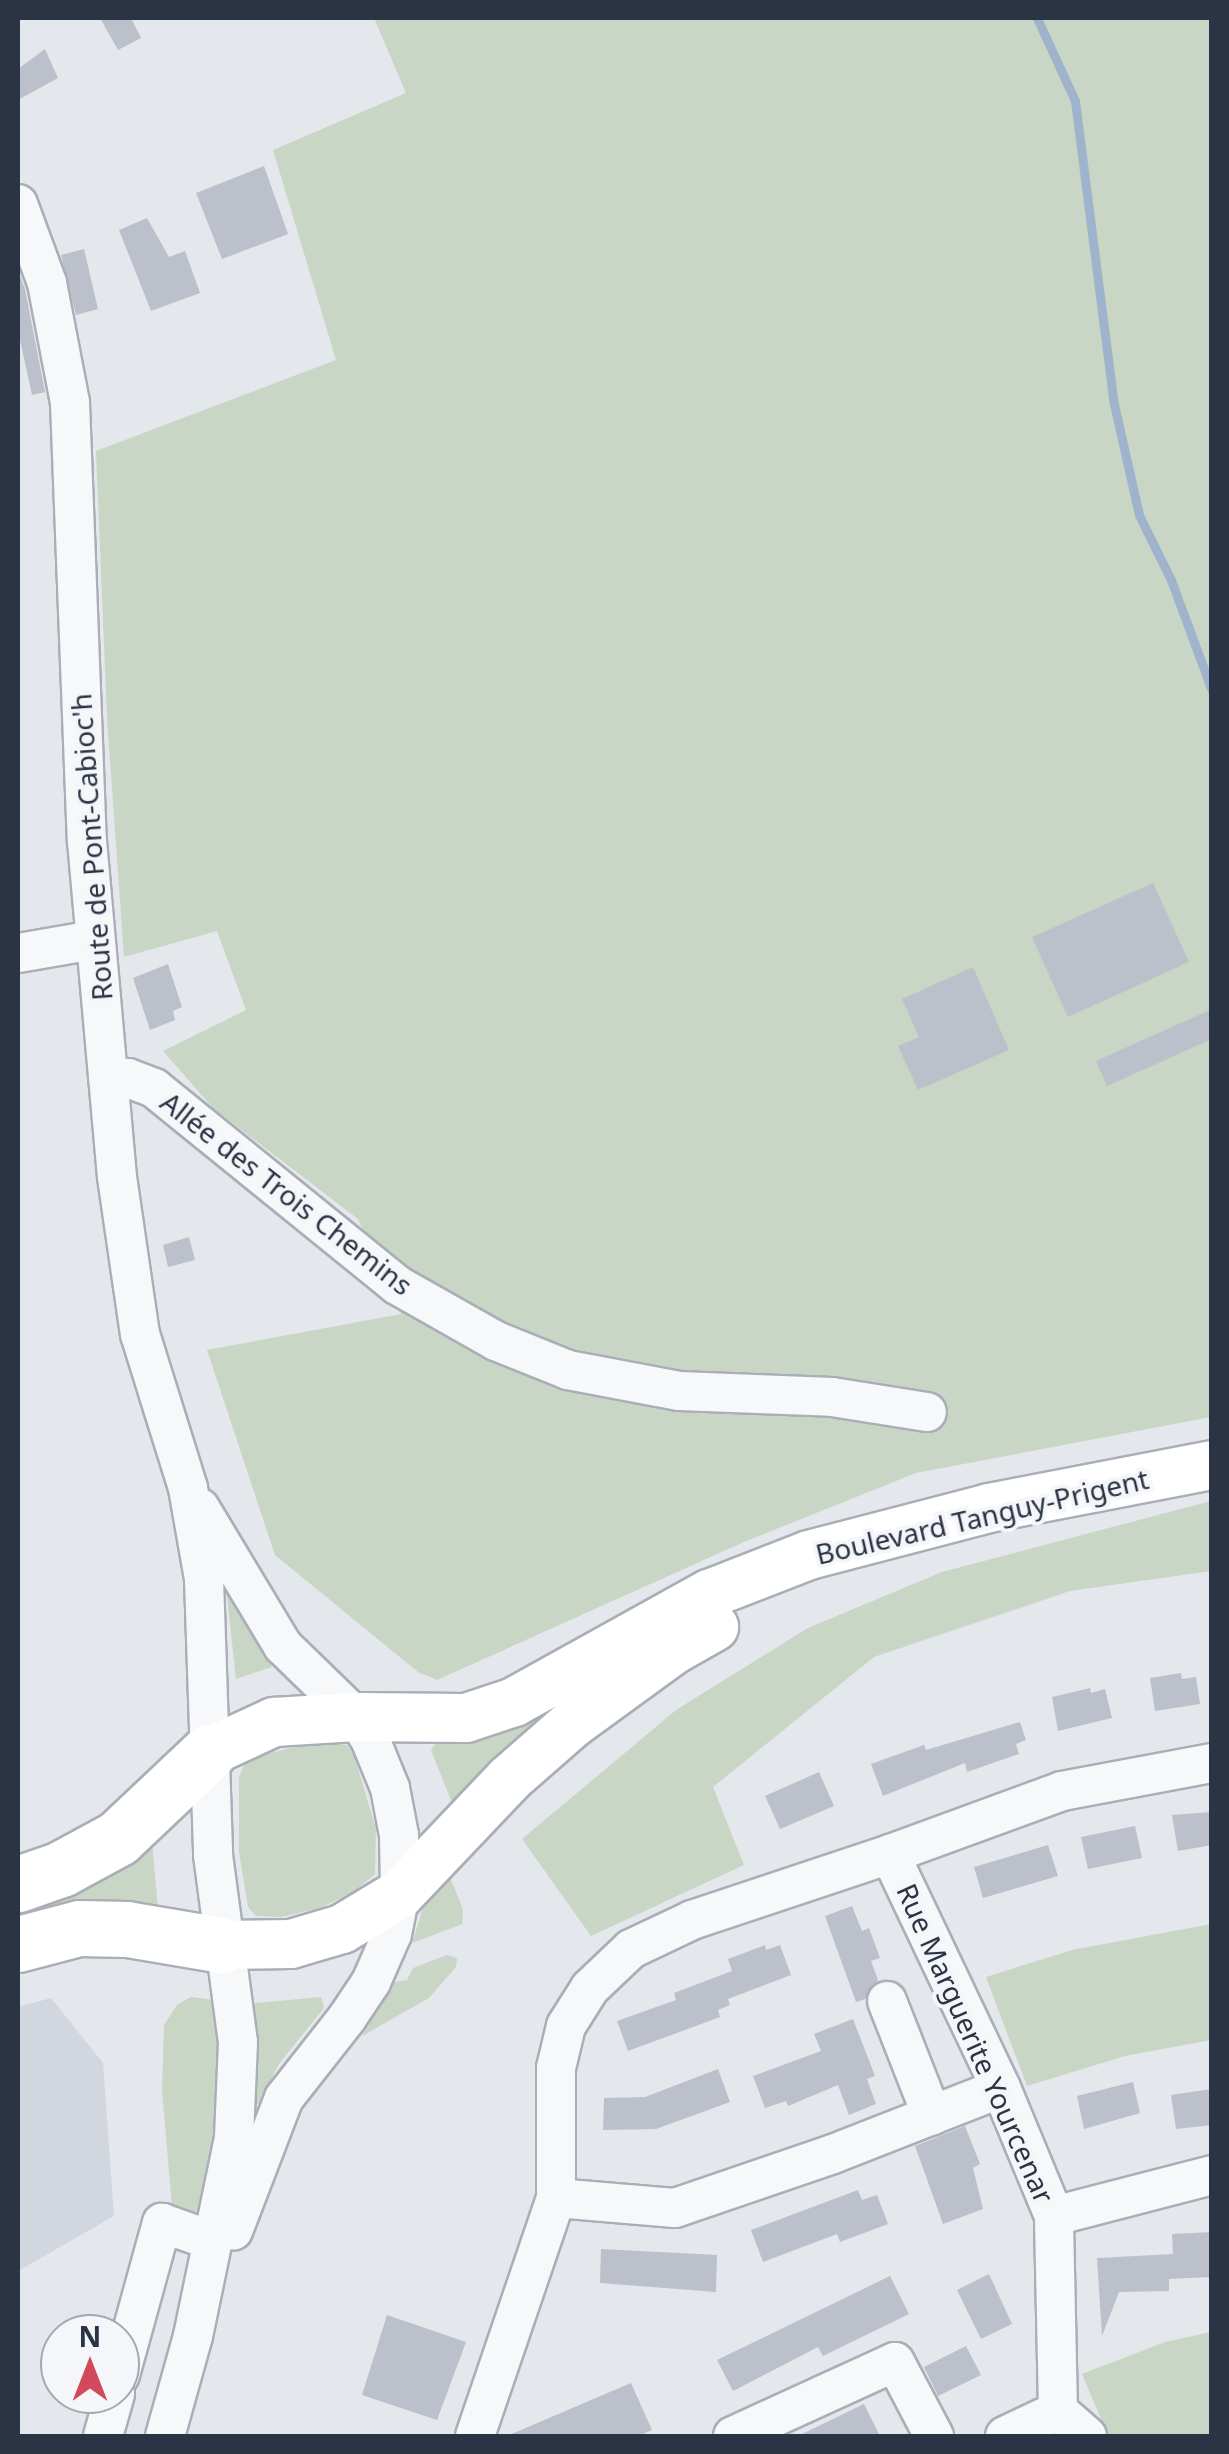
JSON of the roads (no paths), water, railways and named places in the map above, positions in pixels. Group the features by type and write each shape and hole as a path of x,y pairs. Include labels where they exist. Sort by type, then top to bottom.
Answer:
{"highway":[{"path":"18,1884 60,1869 118,1838 209,1752"},
{"path":"18,1944 78,1928 127,1929 222,1945"}],"main road":[{"name":"Boulevard Tanguy-Prigent","path":"209,1752 274,1722 356,1717 466,1718 514,1702 709,1594 809,1555 989,1508 1212,1465"},
{"path":"222,1945 292,1944 342,1928 400,1894 509,1779 573,1723 675,1648 786,1586 910,1530"}],"street":[{"name":"Route de Pont-Cabioc'h","path":"18,204 48,283 70,403 94,940 108,1077 140,1334 188,1488 204,1590 209,1752"},
{"path":"18,953 94,940"},
{"name":"Allée des Trois Chemins","path":"108,1077 128,1078 154,1088 397,1285 514,1349 568,1370 679,1391 832,1396 927,1412"},
{"name":"Route de Pont-Cabioc'h","path":"188,1488 284,1646 356,1717"},
{"path":"193,2336 284,2098 371,1982 392,1934 400,1894 399,1835 390,1788 356,1717"},
{"path":"165,2436 193,2336 234,2138 238,2042 222,1945 209,1752"},
{"name":"Rue Marguerite Yourcenar","path":"1058,2411 1054,2216 1002,2088 890,1854 1062,1791 1212,1764"},
{"path":"475,2436 556,2198 556,2068 566,2026 590,1988 632,1949 692,1920 890,1854"},
{"path":"887,2001 932,2116"},
{"path":"556,2198 674,2208 1002,2088"},
{"path":"1054,2216 1212,2174"},
{"path":"137,2314 162,2223 213,2241"},
{"path":"733,2436 895,2362 934,2436"},
{"path":"1005,2436 1058,2411 1087,2436"}],"waterway":[{"path":"1037,18 1075,101 1114,404 1139,515 1171,580 1212,691"}]}
